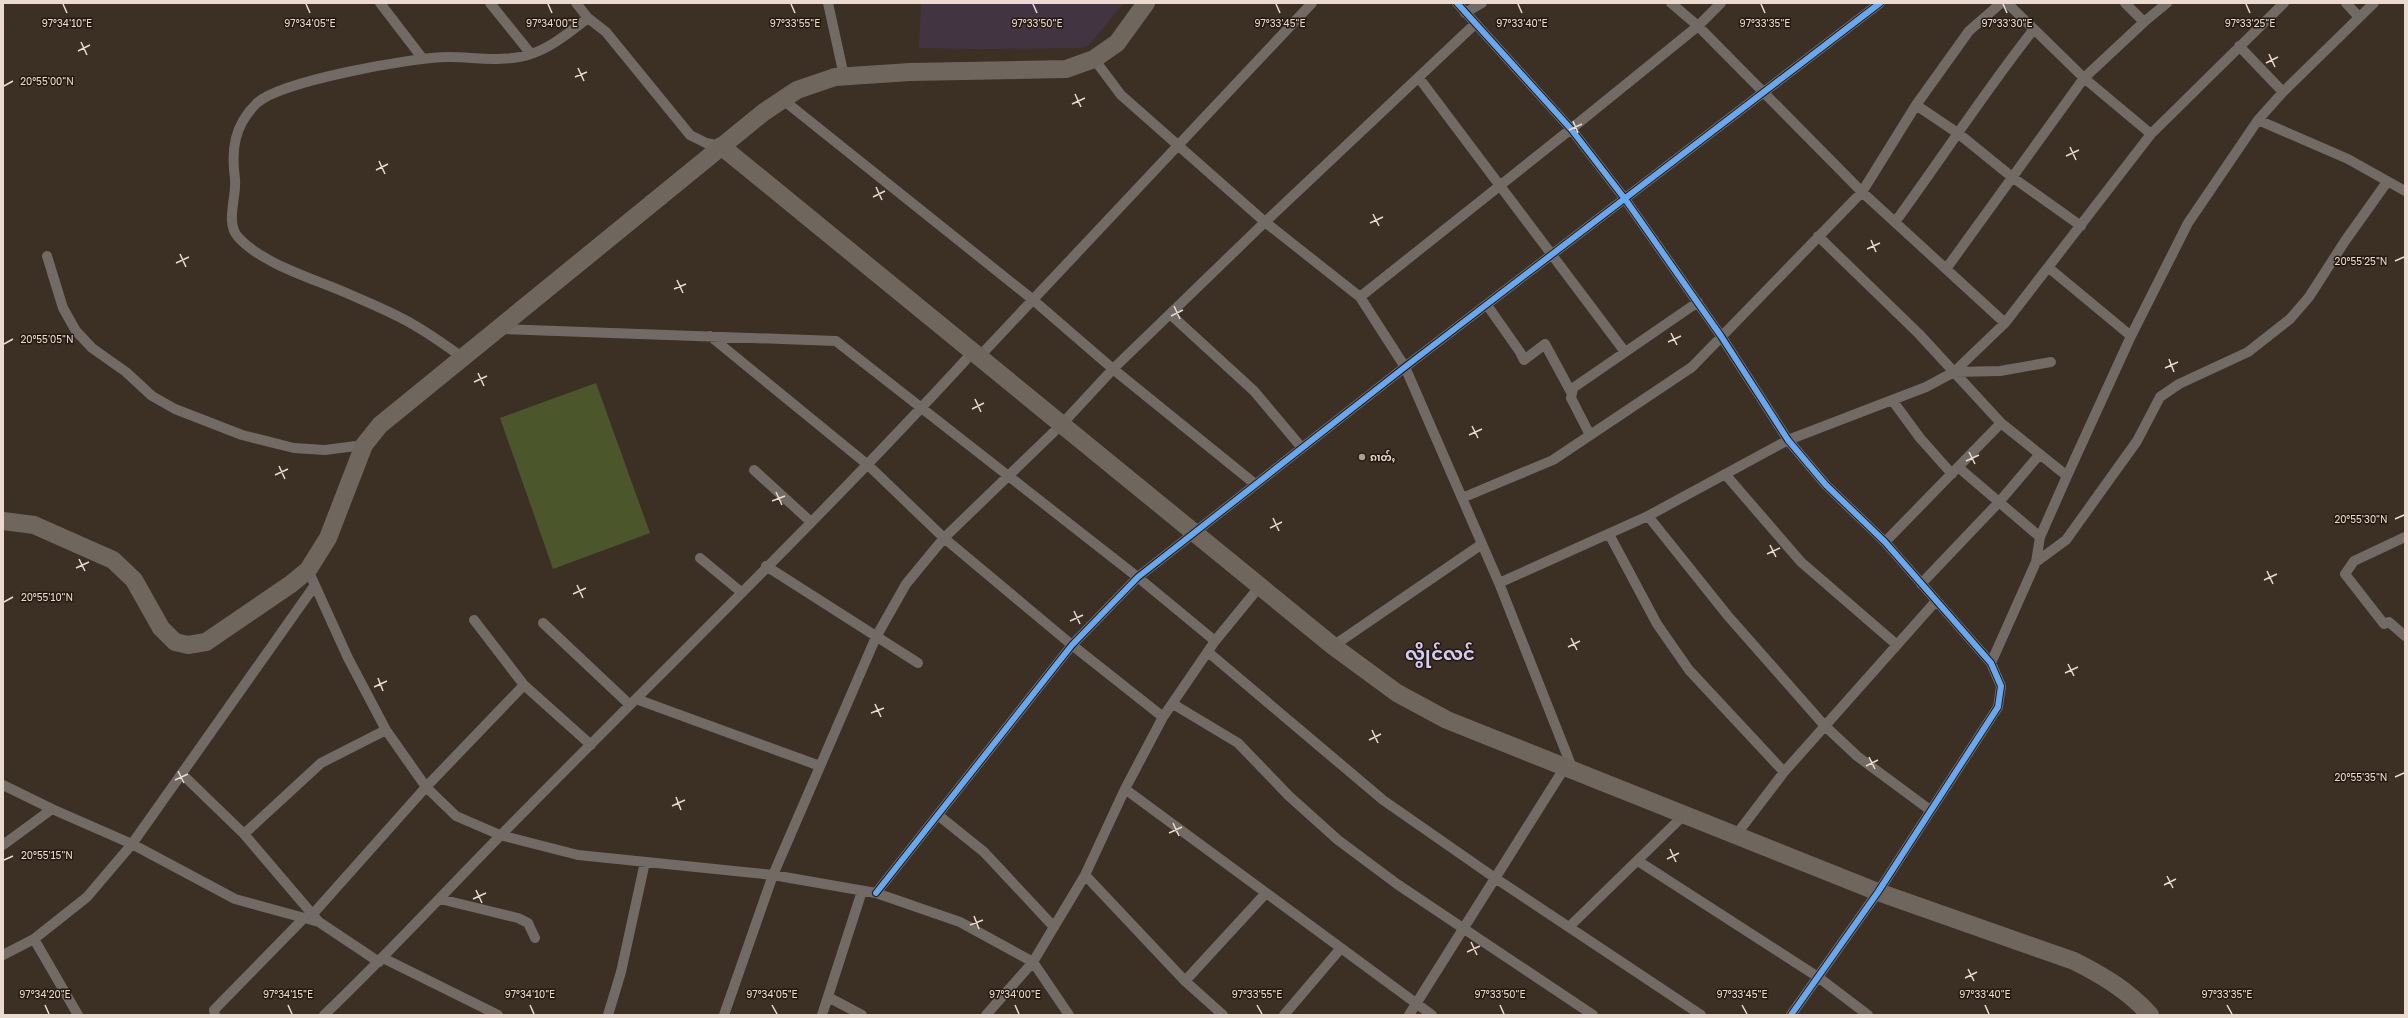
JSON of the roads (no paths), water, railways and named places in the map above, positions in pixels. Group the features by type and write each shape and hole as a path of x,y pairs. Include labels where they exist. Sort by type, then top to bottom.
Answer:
{"highway":[{"path":"3,521 34,525 116,563 134,580 161,628 175,642 188,645 206,642 311,578 364,445 380,425 721,146 782,99 816,81 844,76 910,72 1066,69 1094,59 1117,42 1146,3"},
{"path":"721,146 1333,646 1397,693 1447,720 1878,892 2074,961 2096,972 2136,999 2150,1015"}],"street":[{"path":"380,3 423,59"},
{"path":"490,3 531,54"},
{"path":"576,3 588,18 606,32 690,135 706,143 721,146"},
{"path":"828,3 844,76"},
{"path":"324,1015 381,960 500,835 868,465 923,407 1032,299 1312,3"},
{"path":"1457,3 1571,130 1625,199 1721,336 1788,440 1826,485 1885,542 1991,663 2001,686 1998,707 1878,892 1791,1015"},
{"path":"1465,13 1482,3"},
{"path":"1671,3 1698,26 1862,192 2005,323"},
{"path":"1360,297 1571,130 1698,26 1721,3"},
{"path":"876,893 1072,645 1138,577 1405,367 1552,256 1762,92 1880,3"},
{"path":"1462,498 1553,460 1692,367 1862,192 1916,105 1968,31 2001,3"},
{"path":"2007,3 2084,78 2151,134"},
{"path":"2125,3 2144,22"},
{"path":"1946,269 2084,78 2144,22 2167,3"},
{"path":"1499,583 1648,516 1788,440 1926,387 1954,372 2005,323 2151,134 2284,3"},
{"path":"2346,3 2359,17"},
{"path":"1991,663 2036,562 2040,537 2067,476 2131,336 2188,223 2258,120 2283,92 2374,3"},
{"path":"462,357 418,326 351,295 295,272 259,254 238,237 233,227 236,187 233,165 236,134 248,113 258,102 282,90 333,76 423,59 502,59 531,54 564,36 588,18"},
{"path":"724,1015 773,875 876,637 906,584 944,538 1062,424 1113,370 1264,222 1475,24"},
{"path":"1895,222 1959,134 1999,73 2034,29"},
{"path":"2239,46 2283,92"},
{"path":"1094,59 1121,95 1264,222 1360,297 1405,367 1499,583 1569,769 1495,878 1409,1015"},
{"path":"1422,82 1625,352"},
{"path":"782,99 1032,299 1113,370 1255,484"},
{"path":"1916,105 1959,134 2012,177 2081,226"},
{"path":"2258,120 2348,158 2387,182 2405,191"},
{"path":"2036,562 2066,540 2137,442 2160,397 2179,384 2248,352 2290,319 2309,297 2345,241 2387,182"},
{"path":"1818,236 1919,334 2001,423 2067,476"},
{"path":"47,256 63,308 76,331 92,348 126,372 152,396 175,409 242,435 294,448 325,450 364,445"},
{"path":"2049,268 2131,336"},
{"path":"1571,392 1573,388 1698,302"},
{"path":"1488,305 1524,360 1545,344 1571,392 1590,435"},
{"path":"1170,314 1254,391 1302,448"},
{"path":"498,329 836,341 923,407 1008,476 1138,577 1215,641"},
{"path":"710,336 868,465 944,538 1072,645 1164,717"},
{"path":"1954,372 2000,371 2051,362"},
{"path":"1892,400 1920,438 1955,471 2000,501 2040,537"},
{"path":"1885,542 2001,423"},
{"path":"1921,584 2000,501 2040,454"},
{"path":"754,470 811,522"},
{"path":"1725,474 1801,562 1897,645"},
{"path":"1648,516 1728,616 1824,725 1857,756 1930,810"},
{"path":"1609,534 1657,624 1689,670 1784,772"},
{"path":"2405,537 2354,561 2345,574 2384,624 2389,622 2405,636"},
{"path":"1333,646 1482,544"},
{"path":"700,558 741,592"},
{"path":"766,566 918,663"},
{"path":"311,578 348,658 386,730 426,787 456,816 500,835 578,855 773,875 876,893 960,922 1033,962 1069,1015"},
{"path":"3,955 34,939 87,897 132,844 182,774 311,578"},
{"path":"986,1015 1033,962 1085,875 1125,790 1164,717 1215,641 1260,586"},
{"path":"1736,835 1784,772 1824,725 1936,601"},
{"path":"474,620 524,685 591,745"},
{"path":"543,623 633,702 820,766"},
{"path":"1208,652 1383,800 1495,878 1701,1015"},
{"path":"215,1015 214,1010 312,918 426,787 524,685"},
{"path":"1173,704 1238,743 1289,796 1338,840 1397,884 1464,927 1593,1015"},
{"path":"244,834 321,763 386,730"},
{"path":"182,774 244,834 312,918"},
{"path":"3,785 52,809 132,844 235,899 312,918 381,960 498,1015"},
{"path":"1125,790 1432,1015"},
{"path":"3,846 52,809"},
{"path":"938,815 984,852 1054,927"},
{"path":"1569,927 1684,815"},
{"path":"1638,861 1818,977 1868,1015"},
{"path":"608,1015 621,972 645,862"},
{"path":"1085,875 1185,981 1224,1015"},
{"path":"822,1015 862,891"},
{"path":"1185,981 1266,893"},
{"path":"440,899 518,918 528,923 535,938"},
{"path":"34,939 78,1015"},
{"path":"1284,1015 1341,948"},
{"path":"828,997 862,1015"}],"place":[{"name":"ၵၢတ်ႇ","path":"1362,457"}],"district":[{"name":"လွိုင်လင်","path":"1440,653"}]}
